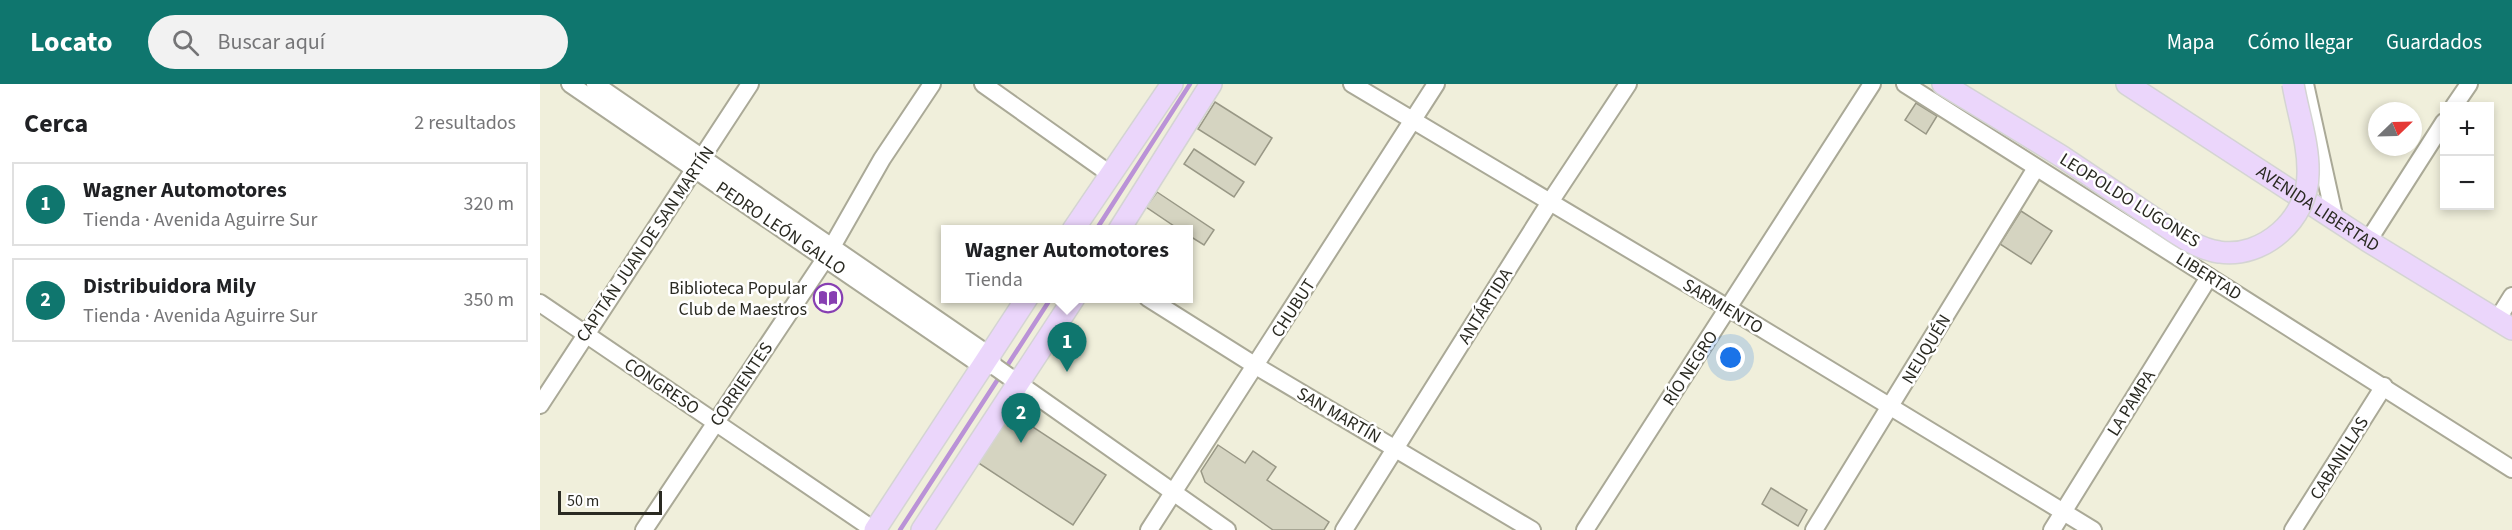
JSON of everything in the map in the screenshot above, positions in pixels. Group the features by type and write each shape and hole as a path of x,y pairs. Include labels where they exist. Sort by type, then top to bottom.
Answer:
{"main road":[{"path":"1076,225 1172,84"},
{"path":"1122,225 1211,84"},
{"name":"LEOPOLDO LUGONES","path":"1943,84 2061,156 2188,240 2218,252 2255,249 2282,231 2303,201 2308,176 2305,139 2293,84"},
{"name":"AVENIDA LIBERTAD","path":"2127,84 2368,241 2505,324"},
{"path":"874,530 988,362 1024,303"},
{"path":"922,530 1015,381 1070,303"}],"street":[{"name":"PEDRO LEÓN GALLO","path":"570,84 698,163"},
{"name":"PEDRO LEÓN GALLO","path":"595,84 698,163 988,362 1227,530"},
{"name":"CAPITÁN JUAN DE SAN MARTÍN","path":"540,405 750,84"},
{"name":"CORRIENTES","path":"644,530 828,253 882,159 933,84"},
{"path":"983,84 1110,174"},
{"name":"SARMIENTO","path":"1352,84 1728,308 2093,530"},
{"name":"CHUBUT","path":"1149,530 1436,84"},
{"name":"ANTÁRTIDA","path":"1344,530 1550,202 1628,84"},
{"name":"RÍO NEGRO","path":"1585,530 1872,84"},
{"name":"LIBERTAD","path":"1905,84 2512,469"},
{"path":"2305,84 2335,219"},
{"path":"2457,102 2469,84"},
{"path":"2368,241 2440,130"},
{"name":"NEUQUÉN","path":"1814,530 2036,168"},
{"name":"LA PAMPA","path":"2052,530 2209,277"},
{"path":"2505,324 2512,296"},
{"name":"CONGRESO","path":"540,303 874,530"},
{"name":"SAN MARTÍN","path":"1156,303 1256,366 1532,530"},
{"name":"CABANILLAS","path":"2293,530 2384,386"}],"building":[{"path":"1215,102 1272,138 1255,165 1198,129"},
{"path":"1916,103 1937,116 1926,134 1905,120"},
{"path":"1194,149 1244,182 1234,197 1184,164"},
{"path":"1157,192 1214,230 1204,245 1193,238 1193,225 1173,225 1146,207"},
{"path":"2021,211 2052,231 2031,264 2000,244"},
{"path":"1010,412 1106,475 1073,525 977,462"},
{"path":"1218,445 1245,463 1253,451 1276,467 1267,480 1329,522 1324,530 1273,530 1205,482 1201,471"},
{"path":"1771,488 1807,510 1798,526 1762,504"}],"waterway":[{"path":"1099,225 1190,84"},
{"path":"1005,369 1048,303"},
{"path":"900,530 1000,376"}],"place":[{"name":"Biblioteca Popular Club de Maestros","path":"828,298"},
{"name":"Wagner Automotores","path":"1067,372"},
{"name":"Distribuidora Mily","path":"1021,443"}]}
